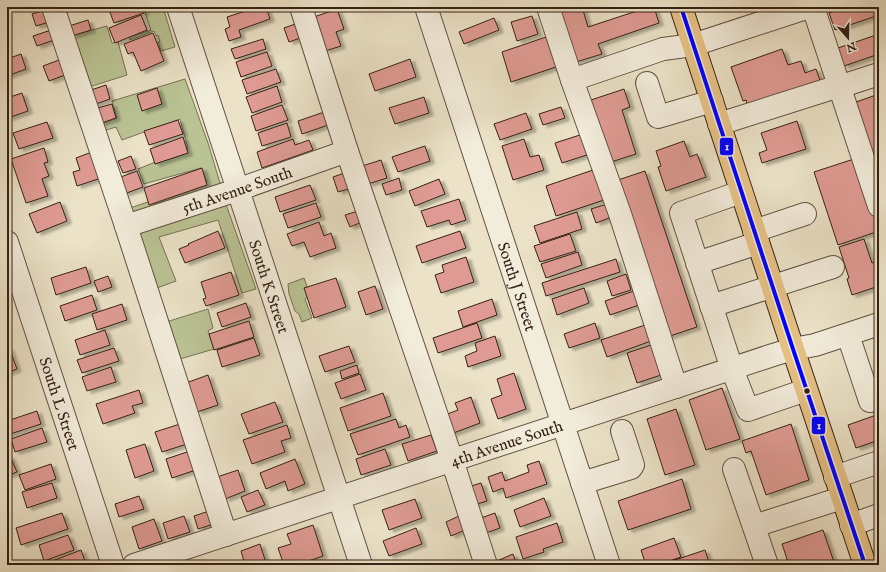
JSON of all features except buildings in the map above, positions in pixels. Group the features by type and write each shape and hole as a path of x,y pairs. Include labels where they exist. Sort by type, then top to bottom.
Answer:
{"main road":[{"path":"681,7 806,390 865,565"}],"street":[{"path":"53,7 226,535"},
{"name":"South K Street","path":"178,7 361,565"},
{"path":"301,7 347,151 486,565"},
{"name":"South J Street","path":"426,7 609,565"},
{"path":"548,7 572,80 615,200 676,387"},
{"path":"572,80 664,49 693,45 809,7"},
{"path":"813,7 843,85 879,206"},
{"path":"719,124 879,74"},
{"path":"647,83 658,117 712,101"},
{"name":"5th Avenue South","path":"126,226 238,190 347,151"},
{"path":"741,192 681,213 697,263 732,369 748,410 806,390"},
{"path":"697,263 805,214"},
{"name":"South L Street","path":"7,242 10,265 113,565"},
{"path":"712,306 833,267"},
{"name":"4th Avenue South","path":"134,565 793,349 815,345 879,324"},
{"path":"848,334 870,402"},
{"path":"582,483 632,467 633,465 622,431"},
{"path":"835,477 879,462"},
{"path":"734,469 767,565"},
{"path":"754,526 842,498"},
{"path":"851,525 879,516"}],"green space":[{"path":"49,7 59,7 69,36 107,26 112,43 118,42 127,75 86,88 127,209 207,182 201,168 144,184 138,169 188,149 180,119 122,140 116,127 103,131 100,124 117,118 112,101 185,79 208,143 223,193 213,198 131,221 134,228 223,196 256,289 242,293 218,220 159,237 176,281 154,289 231,518 218,523"},
{"path":"143,7 163,7 175,47 161,51 158,42 160,42 158,35 156,36 154,31 130,40 129,37 151,30"},
{"path":"304,278 310,295 305,299 312,318 302,322 299,314 295,311 289,294 288,284"},
{"path":"208,309 213,328 208,331 214,349 180,359 166,322"}],"transit line":[{"name":"1","path":"681,7 865,565"}]}
